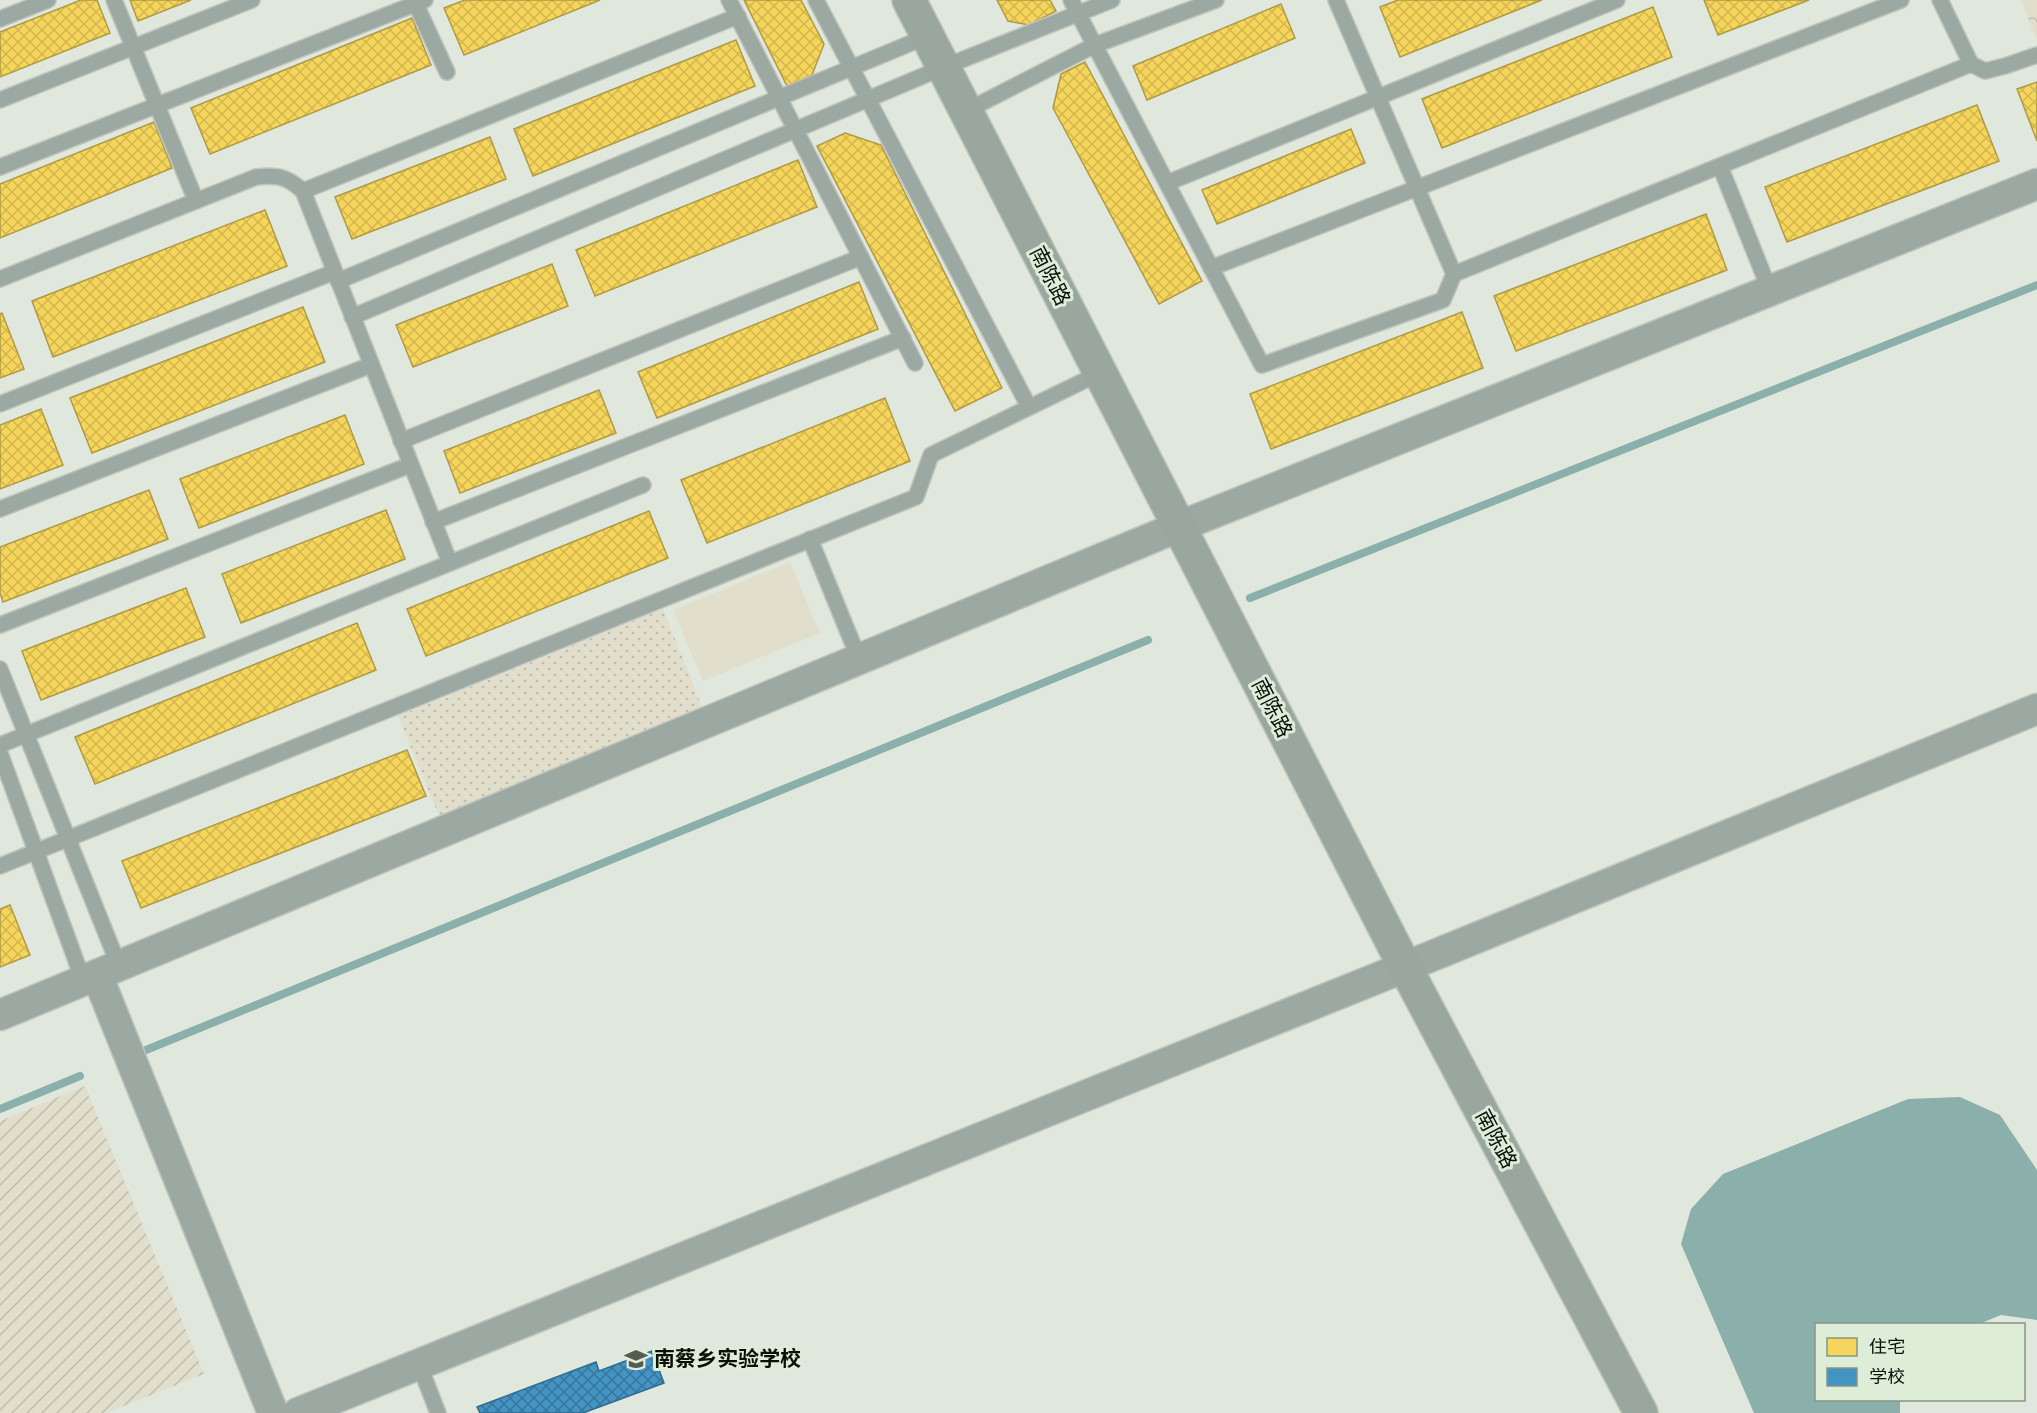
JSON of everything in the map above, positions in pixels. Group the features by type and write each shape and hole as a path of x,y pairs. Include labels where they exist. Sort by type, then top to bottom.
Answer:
{"street":[{"name":"南陈路","path":"909,0 1405,967 1641,1413"},
{"path":"0,1015 1178,526 2037,184"},
{"path":"298,1413 1405,967 2037,709"},
{"path":"100,974 273,1413"}],"lane":[{"path":"0,19 48,0"},
{"path":"114,0 196,201"},
{"path":"0,100 252,0"},
{"path":"729,0 915,363"},
{"path":"816,0 1029,407"},
{"path":"352,316 944,67 1075,7 1112,0"},
{"path":"966,111 1095,45 1216,0"},
{"path":"1167,183 1617,0"},
{"path":"1211,268 1901,0"},
{"path":"1940,0 1971,64 1985,70 2037,55"},
{"path":"0,167 419,1 447,72"},
{"path":"1339,1 1454,274"},
{"path":"1075,7 1262,365 1443,300 1454,274 1971,64"},
{"path":"303,191 738,16"},
{"path":"0,404 336,277 928,36"},
{"path":"1720,166 1770,291"},
{"path":"0,279 256,177 273,175 290,180 303,191 450,563"},
{"path":"401,441 861,257"},
{"path":"433,522 903,338"},
{"path":"0,509 371,365"},
{"path":"0,866 916,497 931,454 1100,373"},
{"path":"0,625 410,465"},
{"path":"0,745 643,485"},
{"path":"810,539 859,659"},
{"path":"0,669 68,839 100,974"},
{"path":"0,753 36,852 100,974"},
{"path":"419,1364 438,1413"}],"green space":[{"path":"2021,0 2037,0 2037,38 2036,38"},
{"path":"790,562 820,633 703,681 673,610"},
{"path":"663,609 705,714 441,821 398,716"},
{"path":"85,1086 204,1374 106,1413 0,1413 0,1121"}],"water":[{"path":"1960,1097 2000,1115 2037,1170 2037,1320 2001,1315 1981,1323 1815,1323 1815,1401 1900,1401 1900,1413 1754,1413 1681,1244 1691,1209 1723,1174 1908,1099"}],"building: 住宅":[{"path":"81,0 97,0 110,33 0,77 0,32"},
{"path":"130,0 191,0 138,21"},
{"path":"465,0 600,0 464,55 444,8"},
{"path":"744,0 801,0 824,44 812,75 787,86"},
{"path":"997,0 1050,0 1056,11 1029,25 1008,21"},
{"path":"1398,0 1542,0 1400,57 1380,7"},
{"path":"1704,0 1809,0 1718,35"},
{"path":"1281,4 1295,38 1147,100 1133,66"},
{"path":"1653,7 1672,57 1442,148 1422,99"},
{"path":"412,18 431,65 210,154 191,108"},
{"path":"736,40 755,86 533,176 514,129"},
{"path":"1085,62 1202,281 1159,304 1053,108 1061,74"},
{"path":"2037,82 2037,141 2017,89"},
{"path":"1977,105 1999,161 1787,242 1765,187"},
{"path":"154,122 172,168 0,238 0,184"},
{"path":"1351,129 1365,163 1217,224 1202,190"},
{"path":"845,133 881,145 1002,388 955,411 817,146"},
{"path":"490,137 506,179 352,239 335,197"},
{"path":"798,160 817,207 595,296 576,250"},
{"path":"265,210 287,266 53,357 32,301"},
{"path":"1706,214 1727,270 1516,351 1494,296"},
{"path":"552,264 568,306 413,367 396,325"},
{"path":"859,282 878,329 657,418 638,372"},
{"path":"303,307 325,362 92,453 70,398"},
{"path":"1462,312 1483,368 1271,449 1250,394"},
{"path":"2,313 24,369 0,378 0,314"},
{"path":"599,390 616,433 460,493 444,451"},
{"path":"885,398 910,461 707,543 681,480"},
{"path":"41,409 63,465 0,489 0,425"},
{"path":"345,415 364,464 199,528 180,479"},
{"path":"149,490 168,539 3,602 0,593 0,547"},
{"path":"386,510 405,559 241,623 222,574"},
{"path":"649,511 668,558 426,656 407,609"},
{"path":"186,588 205,637 41,700 22,651"},
{"path":"357,623 376,670 95,784 75,737"},
{"path":"407,750 426,796 141,908 122,861"},
{"path":"10,905 30,955 0,967 0,909"}],"building: 学校":[{"path":"652,1351 664,1383 583,1413 480,1413 477,1407 596,1362 599,1371"}],"waterway":[{"path":"1250,598 2037,285"},
{"path":"146,1050 1148,640"},
{"path":"0,1109 80,1076"}],"place":[{"name":"南蔡乡实验学校","path":"636,1359"}]}
